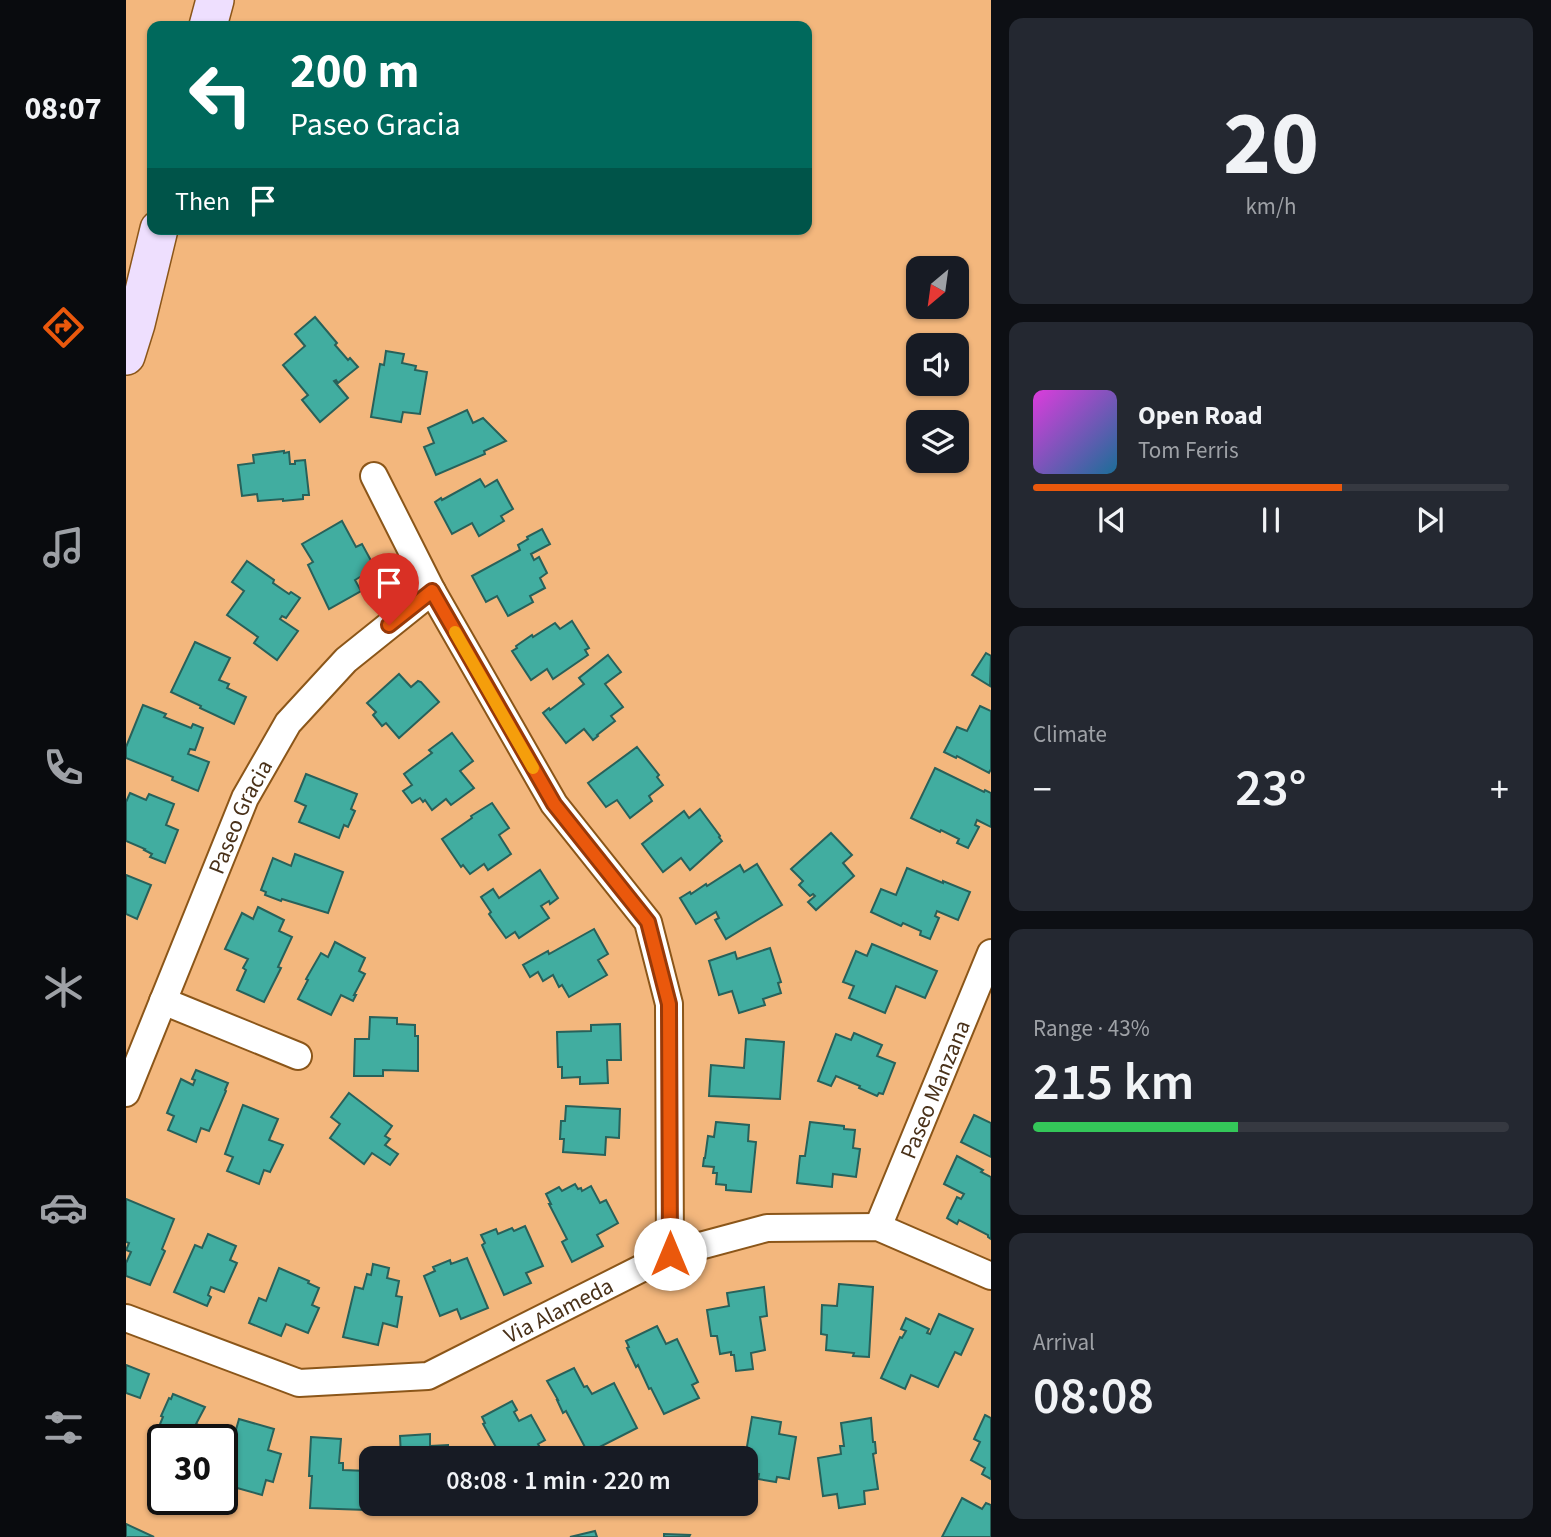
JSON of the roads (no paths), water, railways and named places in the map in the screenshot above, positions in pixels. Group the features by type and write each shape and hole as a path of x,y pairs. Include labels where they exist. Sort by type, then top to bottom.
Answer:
{"street":[{"path":"209,21 215,0"},
{"path":"126,356 158,235"},
{"path":"374,476 432,591 554,804 648,922 669,1004 670,1254"},
{"name":"Paseo Gracia","path":"126,1093 245,798 288,723 346,660 432,591"},
{"name":"Paseo Manzana","path":"878,1227 991,953"},
{"path":"163,1001 298,1056"},
{"name":"Via Alameda","path":"126,1318 299,1382 428,1376 670,1254 768,1228 878,1227 991,1276"}]}
